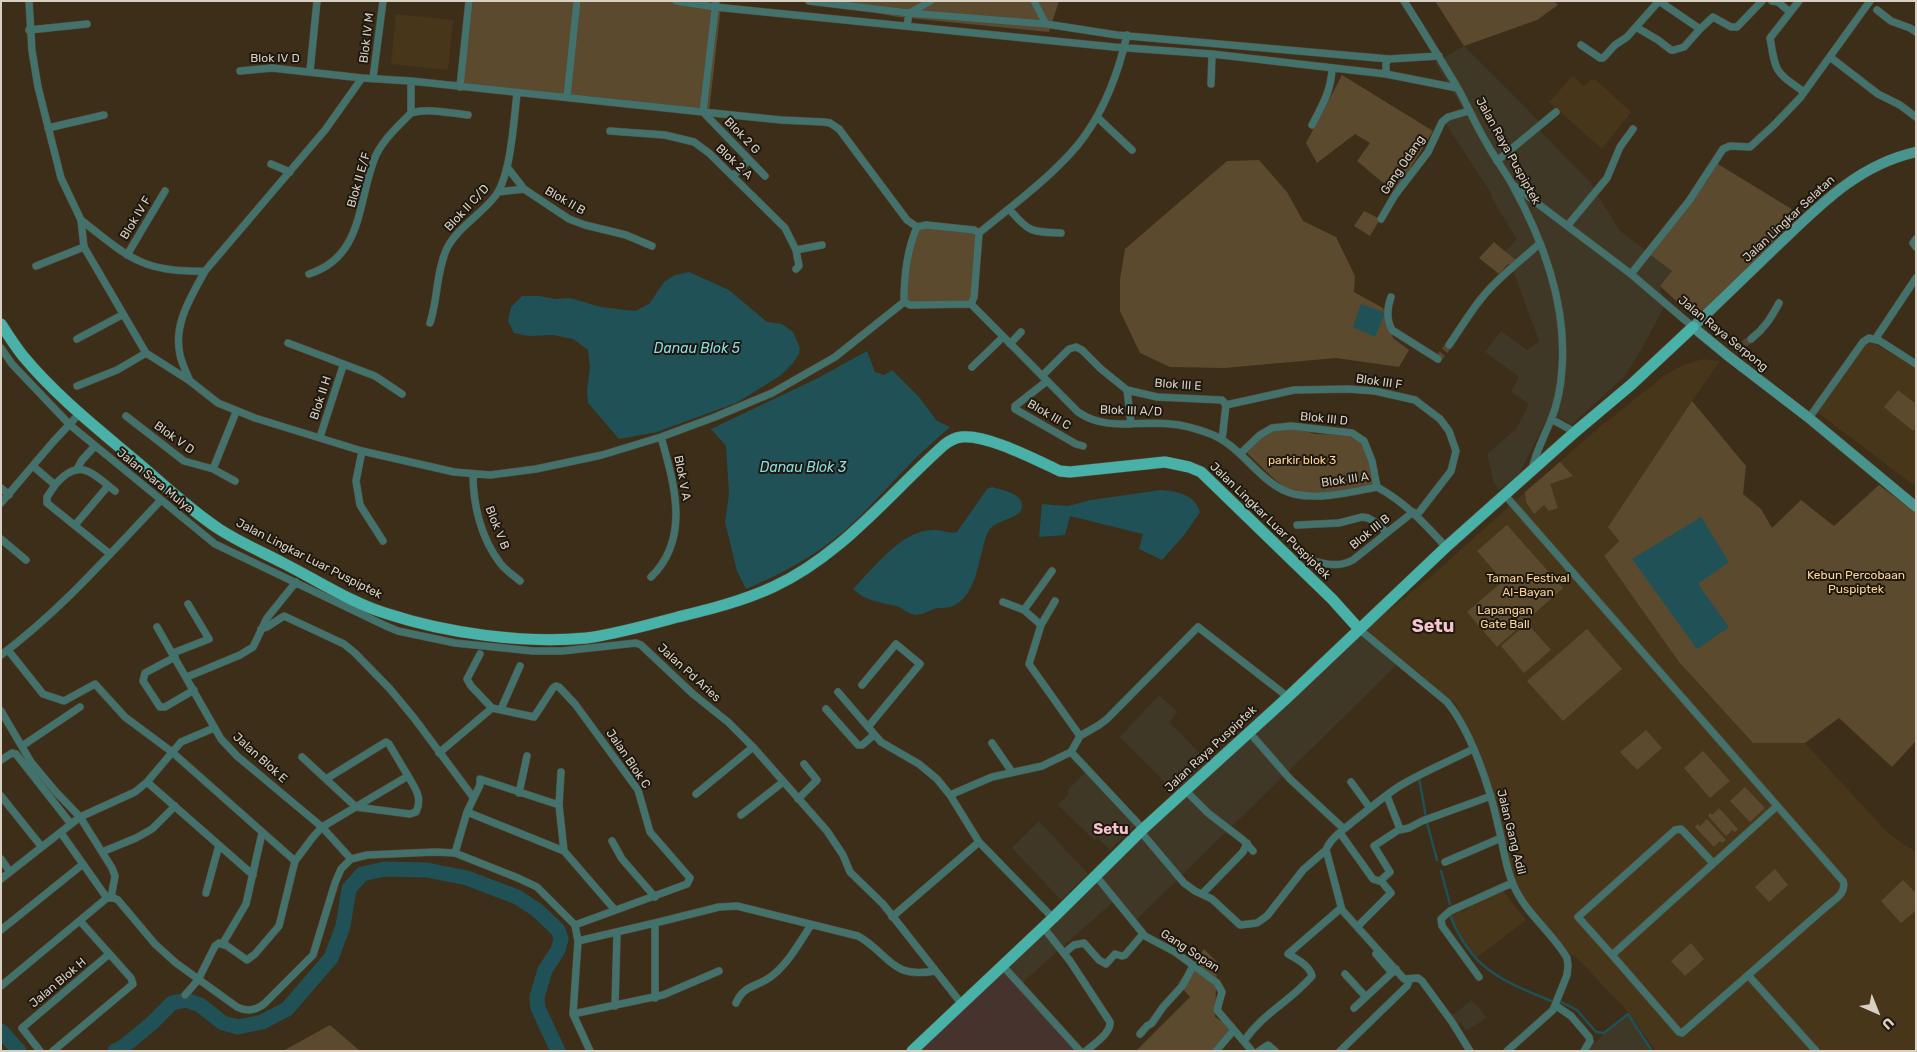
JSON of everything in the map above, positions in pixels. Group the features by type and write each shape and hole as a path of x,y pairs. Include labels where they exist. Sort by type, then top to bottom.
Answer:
{"main road":[{"name":"Jalan Lingkar Selatan","path":"1693,327 1815,209 1848,181 1876,165 1916,152"},
{"name":"Jalan Lingkar Luar Puspiptek","path":"1,324 22,354 46,382 188,506 220,529 344,595 377,610 438,627 492,636 542,639 584,638 626,631 745,598 773,587 789,578 835,547 944,445 954,438 963,437 1003,445 1060,471 1070,472 1165,462 1189,466 1201,472 1332,599 1359,629"},
{"name":"Jalan Raya Serpong","path":"1693,327 1731,353 1916,507"},
{"name":"Jalan Raya Puspiptek","path":"912,1051 1142,831 1288,697 1446,547 1574,432 1632,384 1693,327"}],"street":[{"path":"29,1 30,30 38,87 61,178 81,220 84,247 122,315 146,353 190,381 218,403 236,412 362,451 454,472 490,475 513,473 602,455 661,437 715,417 790,384 849,347 904,302"},
{"path":"310,71 317,1"},
{"name":"Blok IV M","path":"373,78 383,1"},
{"path":"460,87 469,2 464,1"},
{"path":"567,97 577,1"},
{"path":"676,1 1124,48 1212,54 1386,74 1457,88"},
{"path":"809,1 909,13 1046,24 1117,34 1389,59 1438,56"},
{"path":"909,13 930,1"},
{"path":"1034,1 1046,24"},
{"name":"Jalan Raya Puspiptek","path":"1404,1 1457,88 1497,161 1512,183 1540,243 1550,271 1557,297 1564,345 1560,393 1551,419 1535,452 1532,470"},
{"path":"1581,45 1600,58 1603,58 1615,45 1627,37 1659,1 1667,3 1674,13 1700,29"},
{"path":"1636,27 1658,40 1670,50 1674,50 1684,47 1713,17 1731,27 1737,27 1762,1"},
{"path":"1772,1 1778,2 1790,12"},
{"path":"1799,1 1770,38 1775,68 1779,74 1804,92"},
{"path":"1631,274 1689,201 1722,149 1730,146 1745,148 1754,145 1790,109 1870,1"},
{"path":"703,112 716,4"},
{"path":"1877,10 1891,22 1916,32"},
{"path":"907,26 909,13"},
{"path":"30,30 87,24"},
{"path":"1114,47 1117,34"},
{"path":"904,302 910,306 971,304 974,297 979,233 1065,160 1086,135 1098,117 1113,83 1127,35"},
{"path":"1211,84 1212,54"},
{"path":"1830,57 1878,94 1900,105 1916,117"},
{"path":"1386,74 1386,63 1389,59"},
{"name":"Blok IV D","path":"240,71 272,68 310,71 362,78 411,81 781,120 824,122 834,125 839,129 907,220 917,227"},
{"path":"1312,125 1327,98 1331,84 1332,69"},
{"path":"190,381 180,357 178,332 184,312 205,271 325,130 362,78"},
{"path":"411,81 411,113 432,111 468,115"},
{"name":"Blok II C/D","path":"430,323 434,311 443,259 448,248 458,233 498,192 507,167 517,93"},
{"name":"Gang Odang","path":"1381,219 1395,195 1428,152 1442,122 1454,115 1469,111"},
{"name":"Blok 2 G","path":"703,112 765,176"},
{"path":"1497,161 1556,112"},
{"name":"Blok II E/F","path":"309,274 320,270 341,253 348,244 358,223 369,175 377,153 383,143 411,113"},
{"path":"48,128 104,115"},
{"path":"1098,117 1132,150"},
{"path":"1568,225 1607,178 1620,147 1633,129"},
{"name":"Blok 2 A","path":"610,131 665,135 694,142 733,176 785,228 796,250 799,266 796,269"},
{"path":"733,176 748,160"},
{"path":"271,164 290,172"},
{"name":"Blok II B","path":"507,167 524,189 569,219 626,235 652,246"},
{"name":"Jalan Raya Serpong","path":"1512,183 1631,274 1693,327"},
{"path":"498,192 524,189"},
{"name":"Blok IV F","path":"127,256 165,192"},
{"path":"1009,209 1030,229 1036,232 1061,233"},
{"path":"81,220 127,256 152,267 174,271 205,271"},
{"path":"904,302 904,285 913,237 917,227 926,225 974,230 979,233"},
{"path":"1916,240 1913,243 1916,247"},
{"path":"1449,345 1467,320 1471,310 1485,294 1540,243"},
{"path":"796,250 822,245"},
{"path":"36,266 84,247"},
{"path":"1876,338 1916,278"},
{"path":"1391,297 1388,305 1388,315 1392,330 1438,359"},
{"path":"1751,339 1770,320 1779,303"},
{"name":"Blok III A/D","path":"971,304 1044,379 1085,416 1107,424 1171,424 1209,433 1241,453"},
{"path":"77,339 122,315"},
{"path":"1010,344 1021,332"},
{"path":"972,367 1003,337"},
{"path":"1809,418 1863,342 1869,338 1876,338 1916,364"},
{"name":"Blok II H","path":"288,343 343,366 375,376 402,394"},
{"path":"1044,379 1069,349 1076,347 1082,350 1101,369 1127,390 1131,424"},
{"name":"Jalan Sara Mulya","path":"1,348 12,364 70,425 202,535 227,551"},
{"path":"77,386 117,370 146,353"},
{"name":"Blok II H","path":"320,438 343,366"},
{"name":"Blok III C","path":"1044,379 1015,406 1015,409 1076,444 1083,446"},
{"name":"Blok III F","path":"1226,404 1294,390 1348,389 1376,391 1415,400 1440,419 1449,431 1456,452 1451,471 1415,514"},
{"name":"Blok III E","path":"1127,390 1157,397 1216,399 1222,400 1226,404"},
{"path":"1222,440 1226,404"},
{"path":"213,469 236,412"},
{"path":"1,503 80,413"},
{"name":"Blok V D","path":"126,416 184,461 213,469 235,482"},
{"path":"1551,419 1574,432"},
{"name":"Blok III D","path":"1241,453 1260,435 1272,428 1291,426 1352,433 1364,441 1372,461 1377,487"},
{"name":"Blok V A","path":"651,577 664,562 669,551 674,538 676,521 675,490 661,437"},
{"path":"77,469 82,460 95,446"},
{"path":"362,451 356,480 360,505 383,541"},
{"name":"Blok III A","path":"1241,453 1268,480 1282,489 1296,494 1330,495 1377,487"},
{"path":"33,466 55,485"},
{"path":"110,554 47,503 47,497 65,474 82,468 93,473 115,491"},
{"name":"Blok V B","path":"473,474 473,494 486,538 499,562 520,581"},
{"path":"75,525 108,486"},
{"path":"1377,487 1402,502 1446,547"},
{"path":"1,488 8,495"},
{"path":"1504,494 1843,881 1845,886 1844,891 1840,895 1681,1033 1578,917 1675,830 1681,829 1713,863"},
{"path":"1,655 38,624 110,554 161,500"},
{"name":"Blok III B","path":"1310,560 1333,566 1346,564 1386,532 1415,514"},
{"path":"1297,525 1339,523 1362,517 1377,523 1386,532"},
{"path":"1,539 26,560"},
{"name":"Jalan Pd Aries","path":"227,551 398,631 455,643 532,651 562,651 638,644 693,694 728,722 753,747 826,830 839,847 850,872 860,884 878,899 961,1003"},
{"path":"1024,610 1052,571"},
{"path":"187,677 246,653 256,643 267,618 296,582"},
{"path":"1055,601 1041,625 1029,664 1080,736"},
{"path":"1003,602 1024,610 1041,625"},
{"path":"188,604 209,639 174,655 145,672 143,681 160,707 165,707 194,690"},
{"path":"261,629 284,616 344,644 390,689 473,797"},
{"name":"Jalan Blok E","path":"157,627 187,677 214,728 237,756 322,827 351,859"},
{"path":"950,795 992,776 1042,766 1071,752 1080,736 1107,719 1198,627 1288,697"},
{"name":"Jalan Gang Adil","path":"1359,629 1447,702 1458,719 1473,749 1491,796 1512,883 1527,908 1566,958 1568,972 1557,1001 1547,1016 1525,1033 1507,1051"},
{"path":"862,685 896,644 920,664 868,727"},
{"path":"8,650 43,694 64,701 95,684 125,718 172,752 295,861"},
{"path":"480,654 467,679 471,686 492,708 501,709 520,666"},
{"name":"Jalan Blok C","path":"501,709 534,717 553,688 559,687 575,704 638,790 650,832 689,874 690,880 688,884 575,924"},
{"path":"838,692 874,735 886,746 919,764 936,779 950,795 979,842 1053,918"},
{"path":"22,746 80,707"},
{"path":"439,753 492,708"},
{"path":"826,709 858,745 862,745 874,735"},
{"path":"1,711 31,762 80,817 112,868 114,876 109,898 1,986"},
{"path":"1,879 80,817 129,795 147,782 181,742 214,728"},
{"path":"1249,732 1290,778 1342,831 1373,879 1380,881 1391,894 1357,928"},
{"path":"302,757 356,807 410,814 416,812 420,802 416,789 386,742 326,779"},
{"path":"992,743 1012,772"},
{"path":"696,794 753,747"},
{"path":"1071,752 1142,831 1180,879 1192,889 1212,899 1238,924 1257,923 1269,914 1303,870 1326,850 1329,844 1342,831 1370,808 1417,776 1434,770 1473,749"},
{"path":"1,760 12,753 16,754 71,824"},
{"path":"520,793 527,756"},
{"path":"798,799 817,780 804,764"},
{"path":"561,772 559,805 564,851"},
{"path":"185,995 198,980 215,946 219,943 247,960 279,926 295,861 322,827 408,776"},
{"path":"455,853 466,812 480,785 480,778 559,805"},
{"path":"147,782 253,875"},
{"path":"741,816 783,782"},
{"path":"1351,782 1370,808"},
{"path":"1186,791 1221,824 1247,843 1254,851"},
{"path":"1,796 41,846"},
{"path":"1387,796 1399,830"},
{"path":"1380,881 1390,872 1374,846 1399,830 1409,828 1422,821 1491,796"},
{"path":"102,852 152,829 175,806"},
{"path":"1612,955 1776,806"},
{"path":"466,812 564,851 615,910"},
{"path":"61,833 109,898 118,900 155,944 198,980 242,1009 252,1010 262,1006 313,955 335,884 342,869 351,859 367,855 455,853 518,878 536,887 575,924 578,941 573,1014 590,1051"},
{"path":"224,945 224,941 246,904 262,833"},
{"path":"1445,862 1501,838"},
{"path":"612,841 622,859 655,897"},
{"path":"892,917 979,842"},
{"path":"1202,894 1243,852 1247,843"},
{"path":"206,893 219,845"},
{"path":"1326,850 1341,908 1394,971 1404,979 1418,978 1422,981 1452,1022 1470,1051"},
{"path":"1,860 10,872"},
{"path":"1,930 83,864"},
{"name":"Gang Sopan","path":"1096,876 1143,934 1175,952 1217,983 1222,993 1217,1010 1252,1051"},
{"path":"1480,977 1442,926 1441,919 1450,911 1512,883"},
{"path":"578,941 728,906 746,908 858,936 870,944 890,963 904,971 923,973 935,971"},
{"path":"1244,1041 1265,1016 1295,993 1312,976 1312,973 1302,962 1288,954 1341,908"},
{"path":"53,1051 133,984 132,978 108,955 80,921"},
{"path":"655,923 655,998"},
{"path":"736,1003 741,993 773,975 796,950 811,925"},
{"path":"1043,927 1064,952 1104,1011 1110,1024 1108,1031 1086,1051"},
{"path":"614,1006 617,932"},
{"path":"1064,952 1074,945 1084,943 1100,962 1106,964 1115,954 1125,955 1143,934"},
{"name":"Jalan Blok H","path":"40,1051 22,1028 108,955"},
{"path":"1002,965 1080,1051"},
{"path":"1140,1034 1152,1023 1163,1007 1183,985 1194,966"},
{"path":"573,1014 655,998 719,971"},
{"path":"1354,1008 1394,971"},
{"path":"1345,974 1366,997"},
{"path":"1748,975 1816,1051"},
{"path":"1340,1051 1407,986 1410,979"},
{"path":"1557,1001 1589,1037 1590,1041 1584,1051"},
{"path":"1216,1051 1234,1030"},
{"path":"1259,1051 1268,1045 1275,1051"}],"shaded area":[{"path":"396,14 453,20 448,70 391,64"},
{"path":"1464,46 1532,114 1540,123 1541,132 1590,182 1619,230 1672,271 1660,286 1664,307 1625,376 1572,424 1550,413 1519,474 1499,490 1494,483 1487,454 1516,429 1529,404 1511,392 1519,377 1485,352 1501,331 1527,350 1539,341 1506,251 1517,239 1491,197 1491,193 1442,118 1462,107 1435,63"},
{"path":"1573,76 1584,86 1591,79 1596,80 1631,112 1602,149 1549,102"},
{"path":"1872,342 1916,368 1916,487 1817,412 1865,343"},
{"path":"1703,359 1720,361 1608,527 1619,541 1604,556 1679,662 1753,743 1805,743 1889,834 1916,852 1916,1051 1656,1051 1628,1012 1578,959 1558,946 1517,895 1493,796 1456,704 1401,661 1366,629 1434,574 1601,426 1664,376 1683,365"},
{"path":"1366,629 1401,661 1133,923 1113,902 1022,983 1006,965"},
{"path":"1159,695 1178,712 1169,722 1207,761 1174,792 1120,737"},
{"path":"1085,773 1136,825 1110,850 1097,837 1094,840 1058,805 1069,794 1067,791"},
{"path":"1039,821 1088,874 1061,900 1012,848"},
{"path":"1502,890 1526,920 1476,958 1467,948 1456,930 1458,929 1450,915 1460,909 1463,912 1477,901 1479,903 1489,895"},
{"path":"1006,965 1083,1051 922,1051 920,1046"},
{"path":"1472,1000 1487,1018 1466,1031 1461,1023 1457,1026 1450,1017"},
{"path":"1628,1014 1652,1051 1586,1051 1604,1034"}],"green space":[{"path":"473,1 671,1 721,6 709,112 463,83"},
{"path":"820,1 1059,1 1049,32 898,17 819,3"},
{"path":"1435,1 1554,1 1558,5 1537,20 1464,46"},
{"path":"1342,75 1433,131 1397,190 1382,182 1357,161 1370,143 1355,134 1317,163 1306,143"},
{"path":"1259,160 1287,192 1303,221 1336,237 1355,276 1354,292 1383,308 1393,338 1409,350 1399,367 1336,358 1224,368 1170,367 1140,353 1120,311 1120,279 1125,249 1227,161"},
{"path":"1713,161 1803,216 1700,323 1660,286 1672,271 1648,253"},
{"path":"1364,211 1380,219 1370,236 1354,226"},
{"path":"917,227 979,233 971,304 904,302 904,285"},
{"path":"1494,242 1518,262 1511,266 1508,264 1499,274 1479,258"},
{"path":"1898,390 1916,404 1916,428 1913,431 1884,407"},
{"name":"Kebun Percobaan Puspiptek","path":"1692,401 1746,466 1743,494 1761,509 1772,528 1801,500 1834,526 1879,485 1916,513 1916,741 1892,767 1839,718 1805,743 1753,743 1679,662 1604,556 1619,541 1608,527"},
{"name":"parkir blok 3","path":"1292,427 1315,434 1355,435 1362,440 1372,463 1375,486 1328,494 1289,491 1247,453 1266,434"},
{"path":"1560,462 1573,476 1550,484 1558,508 1549,511 1544,505 1534,514 1526,502 1525,492"},
{"name":"Taman Festival Al-Bayan","path":"1507,525 1563,588 1497,647 1467,612 1503,581 1477,551"},
{"path":"1527,623 1551,650 1524,673 1501,646"},
{"path":"1587,629 1622,669 1563,721 1527,681"},
{"path":"1646,730 1662,748 1637,770 1620,752"},
{"path":"1703,751 1730,781 1710,798 1684,768"},
{"path":"1745,787 1765,808 1750,822 1730,801"},
{"path":"1719,808 1738,829 1735,832 1732,830 1726,836 1708,816 1710,813 1712,815"},
{"path":"1707,819 1726,840 1722,843 1720,841 1714,847 1695,827 1698,824 1700,826"},
{"path":"1775,869 1788,885 1769,902 1755,887"},
{"path":"1903,880 1916,893 1916,910 1901,923 1881,901"},
{"path":"1691,943 1704,959 1685,976 1671,961"},
{"path":"1204,949 1217,962 1215,1017 1232,1028 1214,1051 1136,1051 1190,997 1178,983"},
{"path":"330,1025 360,1051 283,1051"}],"water":[{"name":"Danau Blok 5","path":"689,272 729,290 767,322 782,324 793,332 800,348 799,354 780,376 736,403 657,432 619,439 588,403 587,390 590,367 588,350 573,339 553,335 529,336 514,333 508,321 511,307 522,296 556,299 570,298 601,307 635,311 649,304 664,282 675,275"},
{"path":"1361,304 1385,313 1375,337 1353,327"},
{"name":"Danau Blok 3","path":"867,351 875,372 884,375 892,370 919,397 937,421 950,427 913,461 861,516 833,540 797,564 746,589 737,571 725,522 729,494 726,446 711,429 818,378"},
{"path":"992,487 1011,493 1019,498 1022,506 1021,511 1013,517 991,527 973,583 962,600 951,607 937,608 915,615 899,607 863,597 853,589 889,551 911,536 922,531 957,532 987,489"},
{"path":"1161,490 1173,491 1189,497 1198,506 1200,512 1185,534 1162,560 1139,549 1143,534 1070,516 1065,535 1039,537 1042,504 1068,506 1091,500"},
{"path":"1701,517 1729,562 1698,584 1729,627 1697,649 1632,559"}],"waterway":[{"path":"1419,778 1426,817"},
{"path":"1427,823 1437,860"},
{"path":"115,1051 123,1047 151,1024 172,1003 186,1000 200,1005 223,1023 238,1027 262,1022 287,1009 331,958 343,926 349,889 362,874 385,869 427,870 467,878 517,897 537,910 558,930 561,939 558,950 545,970 537,997 538,1008 558,1051"},
{"path":"1441,871 1450,904"},
{"path":"1450,915 1458,933 1478,960 1503,979 1551,1001"},
{"path":"1561,1002 1577,1010 1596,1032 1604,1033 1628,1014 1652,1051"},
{"path":"1,1031 19,1051"}],"tunnel":[{"path":"1735,350 1751,339"},
{"path":"1438,359 1449,345"}],"district":[{"name":"Setu","path":"1433,627"},
{"name":"Setu","path":"1111,830"}],"park label":[{"name":"Lapangan Gate Ball","path":"1505,618"}]}
